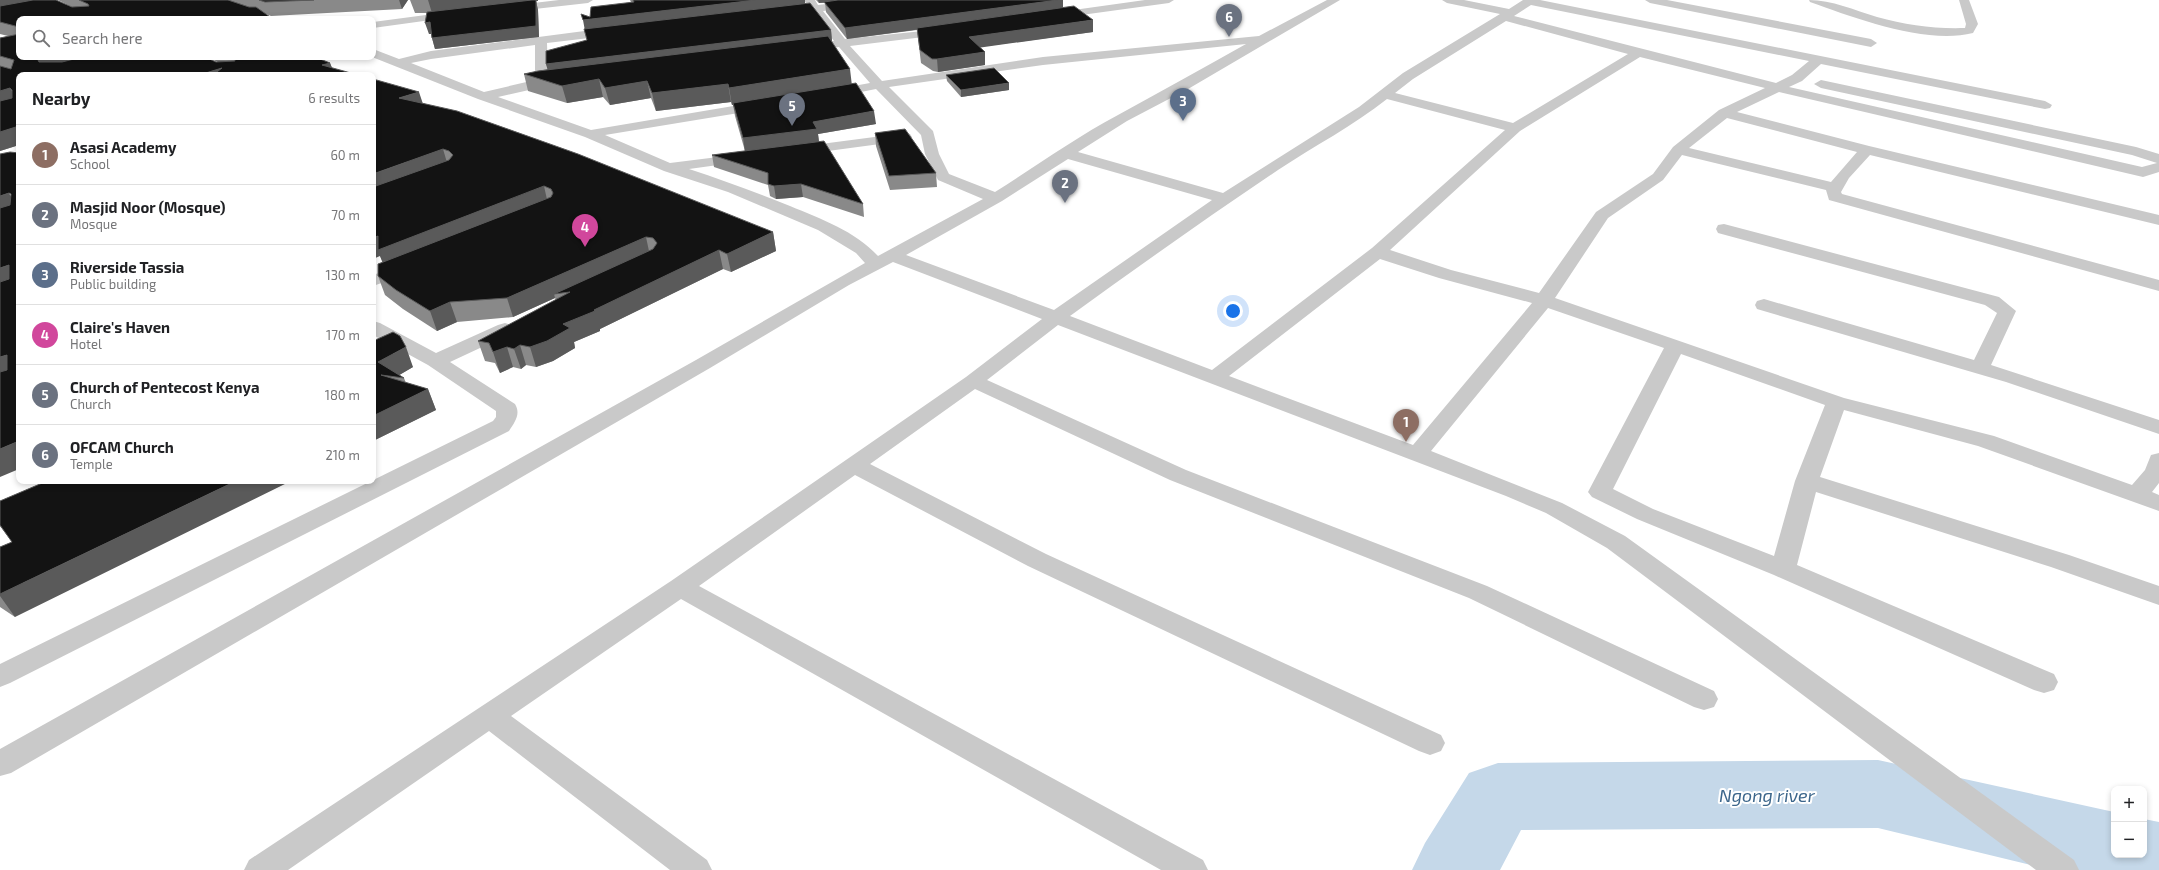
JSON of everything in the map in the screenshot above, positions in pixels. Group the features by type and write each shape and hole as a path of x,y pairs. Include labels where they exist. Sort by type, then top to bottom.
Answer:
{"street":[{"path":"498,10 551,2 588,0"},
{"path":"778,13 813,5 886,0"},
{"path":"1037,18 1169,0"},
{"path":"0,764 703,364 843,281 893,256 996,198 1064,153 1122,118 1183,86 1262,39 1335,0"},
{"path":"1447,0 1509,15 1637,54 1774,88 2118,167 2143,172 2159,167"},
{"path":"1650,0 1871,43"},
{"path":"1814,0 1902,28 1949,33 1969,31 1972,24 1964,0"},
{"path":"261,870 680,587 852,464 973,381 1055,318 1226,199 1364,110 1408,76 1530,1 2045,105"},
{"path":"813,5 843,45 879,85 928,134 932,154 943,177 996,198"},
{"path":"402,22 410,8"},
{"path":"376,25 467,13"},
{"path":"793,50 843,45 960,29"},
{"path":"400,62 431,55 624,30"},
{"path":"818,97 879,85 1055,60 1262,39"},
{"path":"541,41 542,82"},
{"path":"376,54 400,62 427,75 482,96 590,134 669,168 734,189 824,226 862,249 875,264"},
{"path":"1214,378 1378,252 1515,128 1554,102 1637,54"},
{"path":"1416,455 1544,300 1602,215 1658,177 1678,150 1724,113 1797,78 1819,59"},
{"path":"1797,78 2136,151 2159,159"},
{"path":"482,96 542,82 564,79"},
{"path":"1384,94 1515,128"},
{"path":"590,134 650,122 774,104"},
{"path":"1724,113 1867,150 2159,220"},
{"path":"785,152 928,134"},
{"path":"1678,150 1835,188"},
{"path":"1867,150 1848,170 1835,188 1833,192 1835,197 1846,202 2159,286"},
{"path":"1064,153 1226,199"},
{"path":"669,168 754,156"},
{"path":"1724,229 1992,301 2007,311 1980,368"},
{"path":"1378,252 1445,274 1544,300 1676,344 1837,402 1986,441 2159,503"},
{"path":"893,256 1514,491 1554,508 1616,542 2062,870"},
{"path":"376,280 425,260"},
{"path":"1764,305 1980,368 2159,427"},
{"path":"435,361 522,322"},
{"path":"0,676 501,426 507,417 507,409 435,361 379,336"},
{"path":"1676,344 1600,492 1645,514 1783,569 2044,682"},
{"path":"973,381 1178,475 1478,592 1704,699"},
{"path":"1783,569 1807,481 1837,402"},
{"path":"2137,495 2156,471 2159,460"},
{"path":"852,464 1036,560 1430,743"},
{"path":"1807,481 2060,560 2159,596"},
{"path":"680,587 1190,870"},
{"path":"490,716 695,870"}],"building":[{"path":"33,0 56,0 72,7 89,6 88,4 79,0 228,0 249,7 256,7 269,16 16,16 16,26 0,22 0,6"},
{"path":"259,0 314,0 265,2"},
{"path":"536,0 536,26 432,38 430,22 425,23 427,12"},
{"path":"633,0 756,0 583,20 581,14 590,17 591,7 634,2"},
{"path":"838,0 1058,0 845,28 824,2"},
{"path":"810,3 831,30 546,64 546,51 587,40 584,29"},
{"path":"1074,6 1093,20 969,37 985,52 932,59 920,50 917,28"},
{"path":"16,35 16,60 62,62 70,60 212,60 216,62 235,60 322,60 330,63 322,65 347,72 217,72 222,68 209,72 16,72 16,127 0,132 0,101 12,98 12,90 10,88 0,91 0,66 11,69 14,60 0,56 0,38"},
{"path":"828,36 850,69 729,88 728,84 652,93 647,81 605,88 599,79 562,86 524,74 538,71"},
{"path":"994,68 1009,83 961,90 946,75"},
{"path":"376,80 419,92 399,98 457,111 578,154 773,232 727,254 719,250 594,310 595,311 563,324 570,328 547,341 530,347 520,345 514,349 507,347 493,352 489,343 478,341 570,292 554,294 653,249 657,243 653,238 646,237 507,298 450,302 430,311 396,290 378,276 378,264 551,197 553,193 551,189 544,186 378,250 378,236 376,237 376,186 449,160 453,155 449,151 443,149 376,173"},
{"path":"856,83 874,111 813,122 817,129 743,138 733,103"},
{"path":"905,129 936,173 889,176 875,133"},
{"path":"824,141 863,204 801,184 774,186 768,184 768,173 712,155"},
{"path":"16,153 16,442 0,449 0,372 7,370 7,355 0,357 0,282 9,279 9,265 0,268 0,208 10,205 11,194 9,193 0,196 0,154"},
{"path":"393,332 400,336 406,347 378,362 404,378 381,375 428,389 376,415 376,340"},
{"path":"40,484 230,484 0,594 0,547 12,542 0,525 0,501"}],"waterway":[{"name":"Ngong river","path":"1455,870 1498,797 1878,794 2111,848"},
{"name":"Ngong river","path":"2147,856 2159,859"}],"place":[{"name":"OFCAM Church","path":"1229,37"},
{"name":"Riverside Tassia","path":"1183,121"},
{"name":"Church of Pentecost Kenya","path":"792,126"},
{"name":"Masjid Noor (Mosque)","path":"1065,203"},
{"name":"Claire's Haven","path":"585,247"},
{"name":"Asasi Academy","path":"1406,442"}]}
